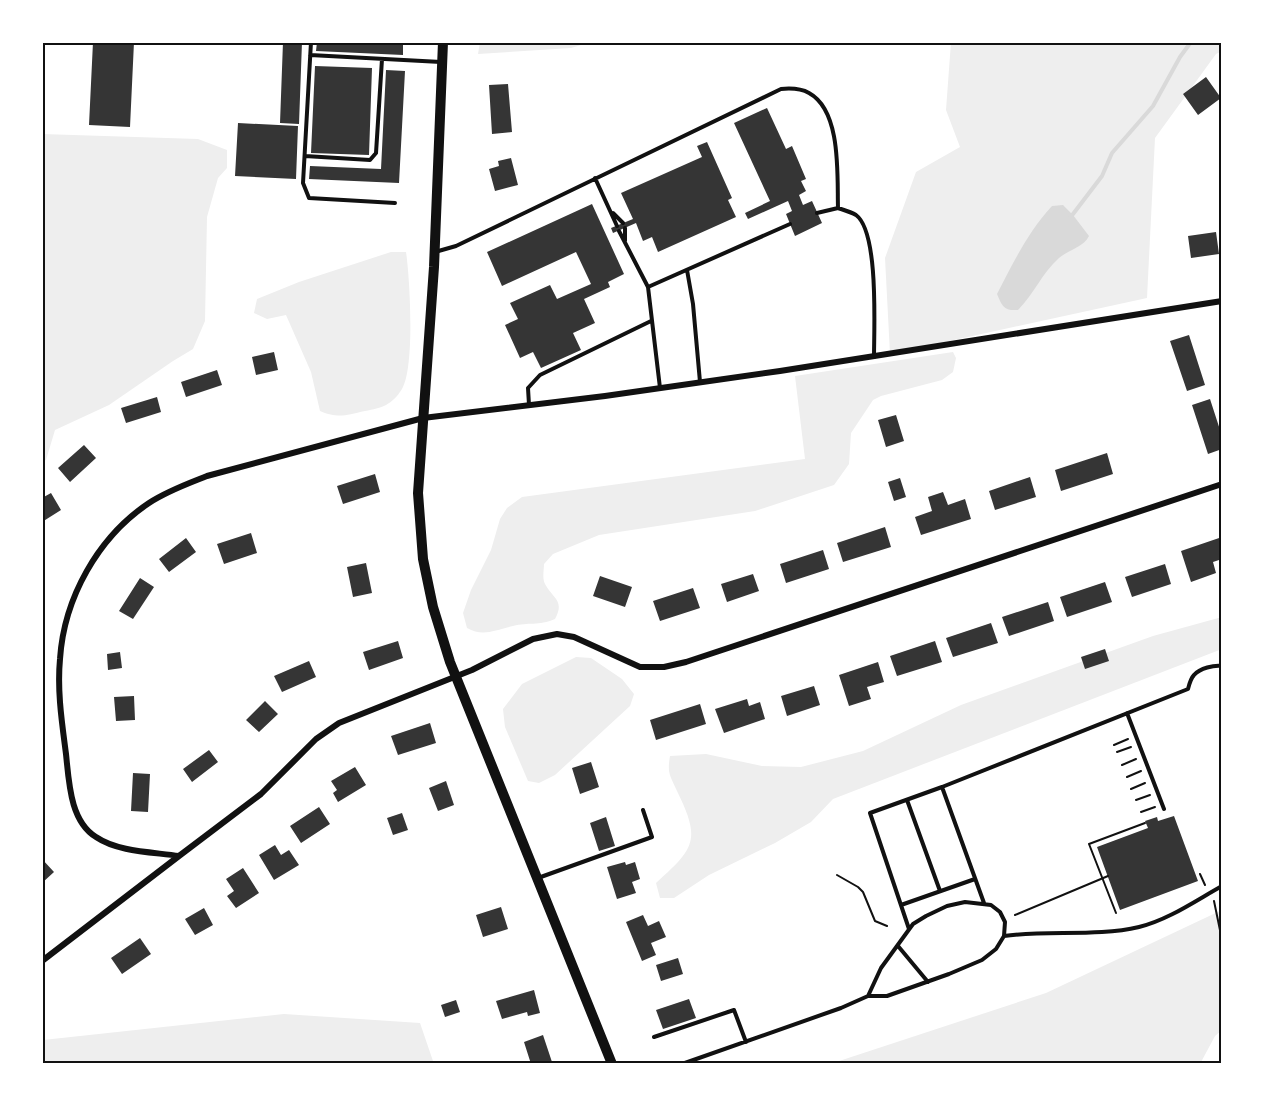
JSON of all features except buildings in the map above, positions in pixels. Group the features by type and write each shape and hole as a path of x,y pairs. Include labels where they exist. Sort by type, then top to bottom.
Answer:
{"street":[{"path":"443,42 435,252 418,493 423,559 433,607 456,676 612,1064"},
{"path":"179,856 108,844 86,829 74,806 68,777 60,704 60,658 64,629 84,576 108,538 124,522 149,503 177,488 207,476 423,418 700,383 1222,301"},
{"path":"42,961 239,813 316,739 339,723 456,676 533,639 557,634 574,637 640,667 664,667 686,662 1222,484"}],"lane":[{"path":"311,42 303,183 309,198 395,203"},
{"path":"310,55 442,62"},
{"path":"305,156 370,160 376,153 382,59"},
{"path":"435,252 456,246 782,89 796,88 810,93 821,102 837,146 838,208"},
{"path":"595,178 648,287 660,388"},
{"path":"817,213 838,208 856,215 869,238 873,269 874,357"},
{"path":"610,210 623,223"},
{"path":"648,287 790,224"},
{"path":"625,228 625,241"},
{"path":"687,270 693,304 700,383"},
{"path":"529,405 528,388 540,375 651,321"},
{"path":"910,929 870,813 942,788 1188,689 1194,675 1216,665 1222,666"},
{"path":"1127,712 1163,807"},
{"path":"942,788 984,904"},
{"path":"907,800 940,891"},
{"path":"537,878 652,837 643,810"},
{"path":"901,905 975,879"},
{"path":"1004,936 1037,932 1113,932 1140,927 1166,917 1222,886"},
{"path":"682,1064 842,1008 868,996 887,996 982,960 996,949 1004,936 1005,922 1000,912 992,905 965,902 947,906 926,916 910,929 881,968 868,996"},
{"path":"898,946 928,981"},
{"path":"654,1037 734,1010 746,1042"}],"path":[{"path":"1114,745 1136,736"},
{"path":"1117,752 1139,743"},
{"path":"1122,765 1144,756"},
{"path":"1126,777 1149,768"},
{"path":"1131,789 1153,780"},
{"path":"1136,800 1158,792"},
{"path":"1141,812 1163,807"},
{"path":"1116,913 1089,844 1145,823"},
{"path":"1200,874 1215,905 1222,940"},
{"path":"837,875 858,887 863,892 875,921 888,926"},
{"path":"1015,915 1108,876"}],"shaded area":[{"path":"480,42 591,42 571,48 478,54"},
{"path":"951,42 1222,42 1222,51 1216,54 1155,138 1147,298 890,354 885,258 916,172 960,147 946,110"},
{"path":"42,134 198,139 227,150 227,168 218,178 207,217 205,321 193,349 109,405 55,430 46,460 42,461"},
{"path":"1063,205 1089,236 1087,240 1053,264 1018,310 1007,309 1002,305 997,294 1015,259 1028,237 1052,206"},
{"path":"391,252 406,252 409,281 409,362 402,389 390,402 377,409 342,416 320,411 311,372 286,315 267,319 254,313 257,299 299,282"},
{"path":"953,352 956,358 953,372 942,380 873,400 851,433 849,464 834,485 755,511 599,535 553,554 544,564 544,582 557,600 559,608 555,619 489,632 478,632 467,628 463,613 471,590 491,550 500,519 507,508 522,497 805,459 795,376"},
{"path":"1222,617 1222,649 833,799 811,822 775,843 709,875 674,898 660,898 656,883 686,851 691,832 685,808 670,774 670,756 706,754 762,766 801,767 863,751 961,705 1153,636"},
{"path":"576,657 591,658 622,679 634,694 630,706 555,775 539,783 528,781 505,727 503,709 522,684"},
{"path":"1222,910 1222,1030 1215,1036 1200,1064 830,1064 1046,993"},
{"path":"284,1014 420,1023 434,1064 42,1064 43,1040"}],"waterway":[{"path":"1070,218 1102,176 1112,153 1153,106 1180,57 1191,42"}]}
